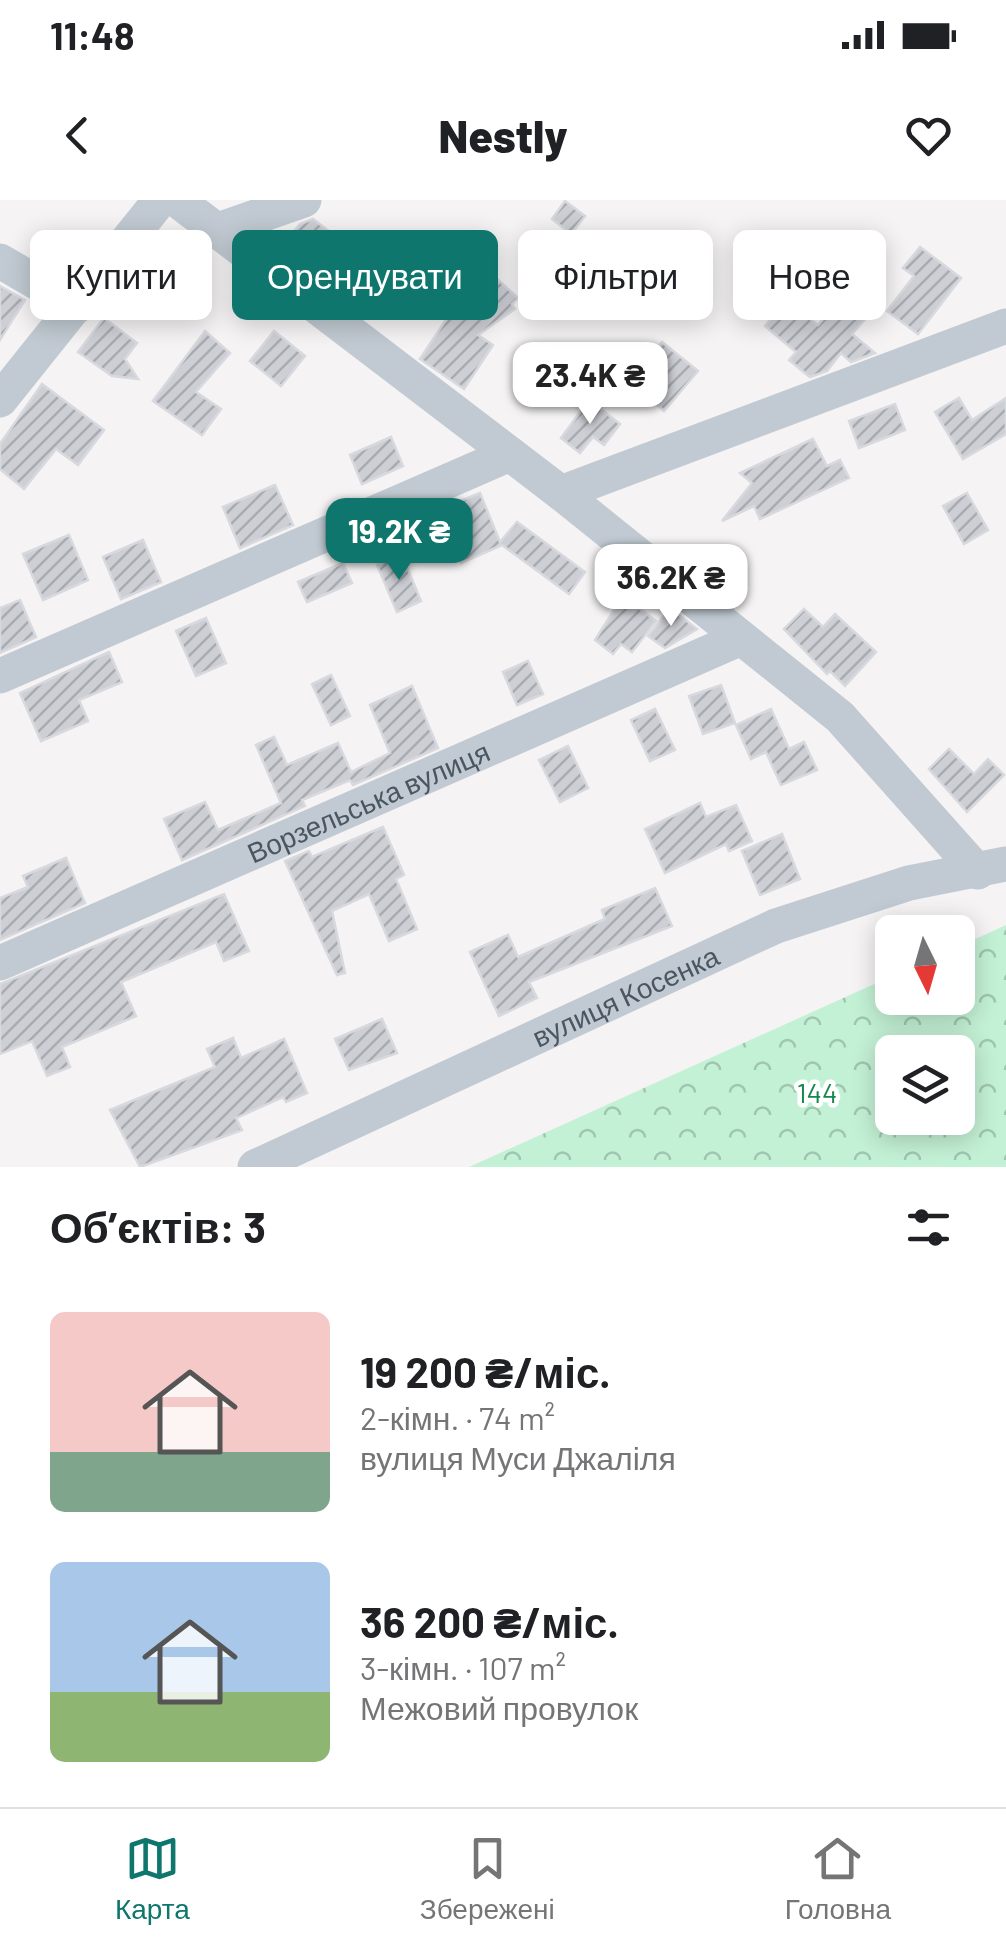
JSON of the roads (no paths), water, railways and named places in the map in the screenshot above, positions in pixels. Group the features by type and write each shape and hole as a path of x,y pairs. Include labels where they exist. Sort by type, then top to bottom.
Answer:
{"street":[{"path":"137,230 160,200"},
{"path":"177,200 561,493 840,717 992,868"},
{"path":"218,230 304,200"},
{"path":"0,260 30,278"},
{"path":"0,400 66,320"},
{"path":"561,493 1006,326"},
{"path":"0,676 510,454"},
{"name":"Ворзельська вулиця","path":"0,963 739,638"},
{"name":"вулиця Косенка","path":"255,1167 776,926 909,883 992,868"}],"park label":[{"name":"144","path":"817,1092"}]}
